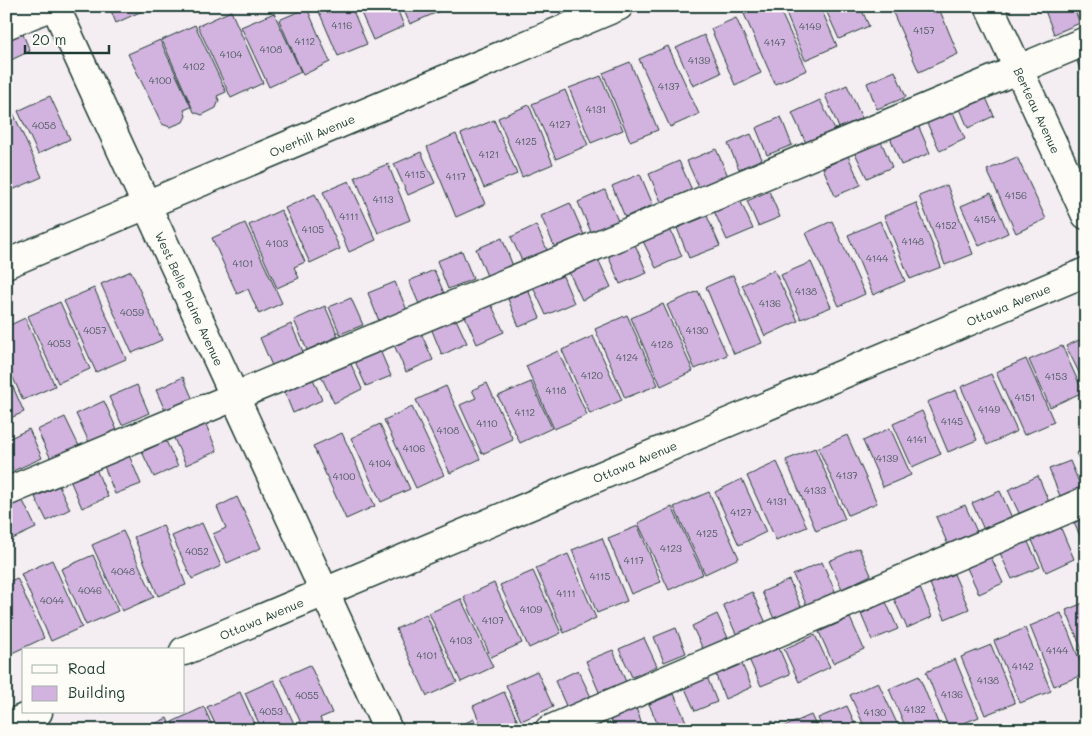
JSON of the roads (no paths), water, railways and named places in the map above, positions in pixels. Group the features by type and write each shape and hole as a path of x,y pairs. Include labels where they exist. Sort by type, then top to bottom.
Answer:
{"street":[{"path":"6,25 54,6"},
{"name":"West Belle Plaine Avenue","path":"54,6 388,730"},
{"name":"Overhill Avenue","path":"6,264 619,6"},
{"name":"Berteau Avenue","path":"989,6 1086,215"},
{"path":"6,492 1086,41"},
{"name":"Ottawa Avenue","path":"185,651 1086,272"},
{"path":"549,730 1086,501"},
{"path":"6,726 33,714"}]}
